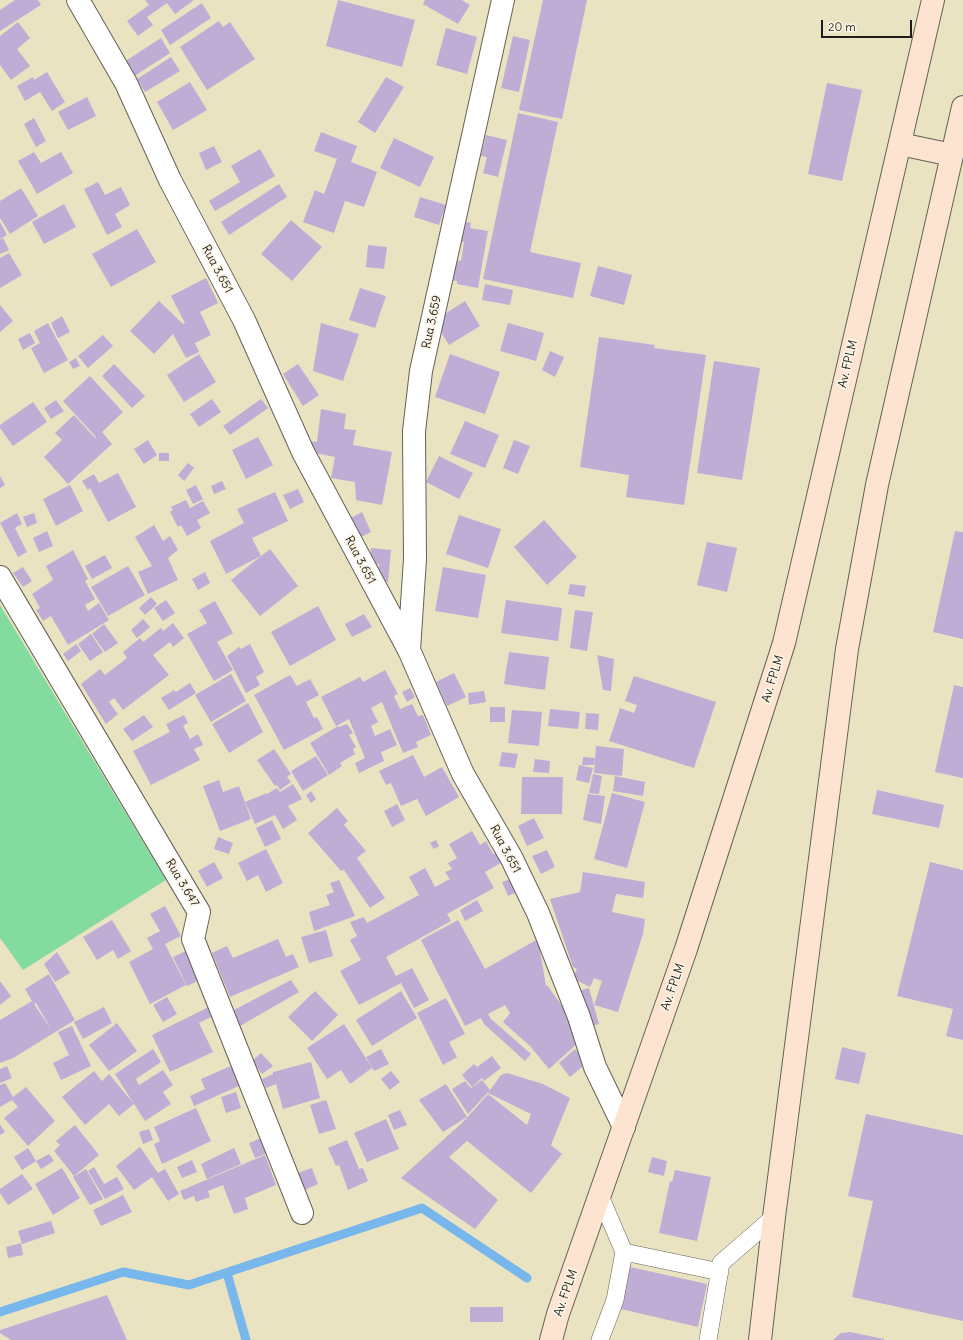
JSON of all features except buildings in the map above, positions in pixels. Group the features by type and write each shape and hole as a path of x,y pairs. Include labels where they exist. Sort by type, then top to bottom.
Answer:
{"main road":[{"name":"Av. FPLM","path":"550,1340 705,890 784,643 933,0"},
{"path":"760,1340 774,1217 848,649 877,485 963,107"},
{"path":"900,144 952,155"}],"street":[{"name":"Rua 3.651","path":"78,0 126,84 170,180 244,320 303,452 409,650 463,774 511,857 538,913 579,1017 595,1067 624,1128"},
{"name":"Rua 3.659","path":"409,650 415,559 414,431 421,371 503,0"},
{"name":"Rua 3.647","path":"0,577 199,912 194,939 302,1212"}],"lane":[{"path":"600,1196 624,1252 615,1300 600,1340"},
{"path":"708,1340 721,1264 774,1217"},
{"path":"624,1252 720,1272"}],"green space":[{"path":"0,605 166,880 23,970 0,938"}],"waterway":[{"path":"0,1312 123,1272 189,1285 422,1208 527,1278"},
{"path":"227,1273 246,1340"}]}
